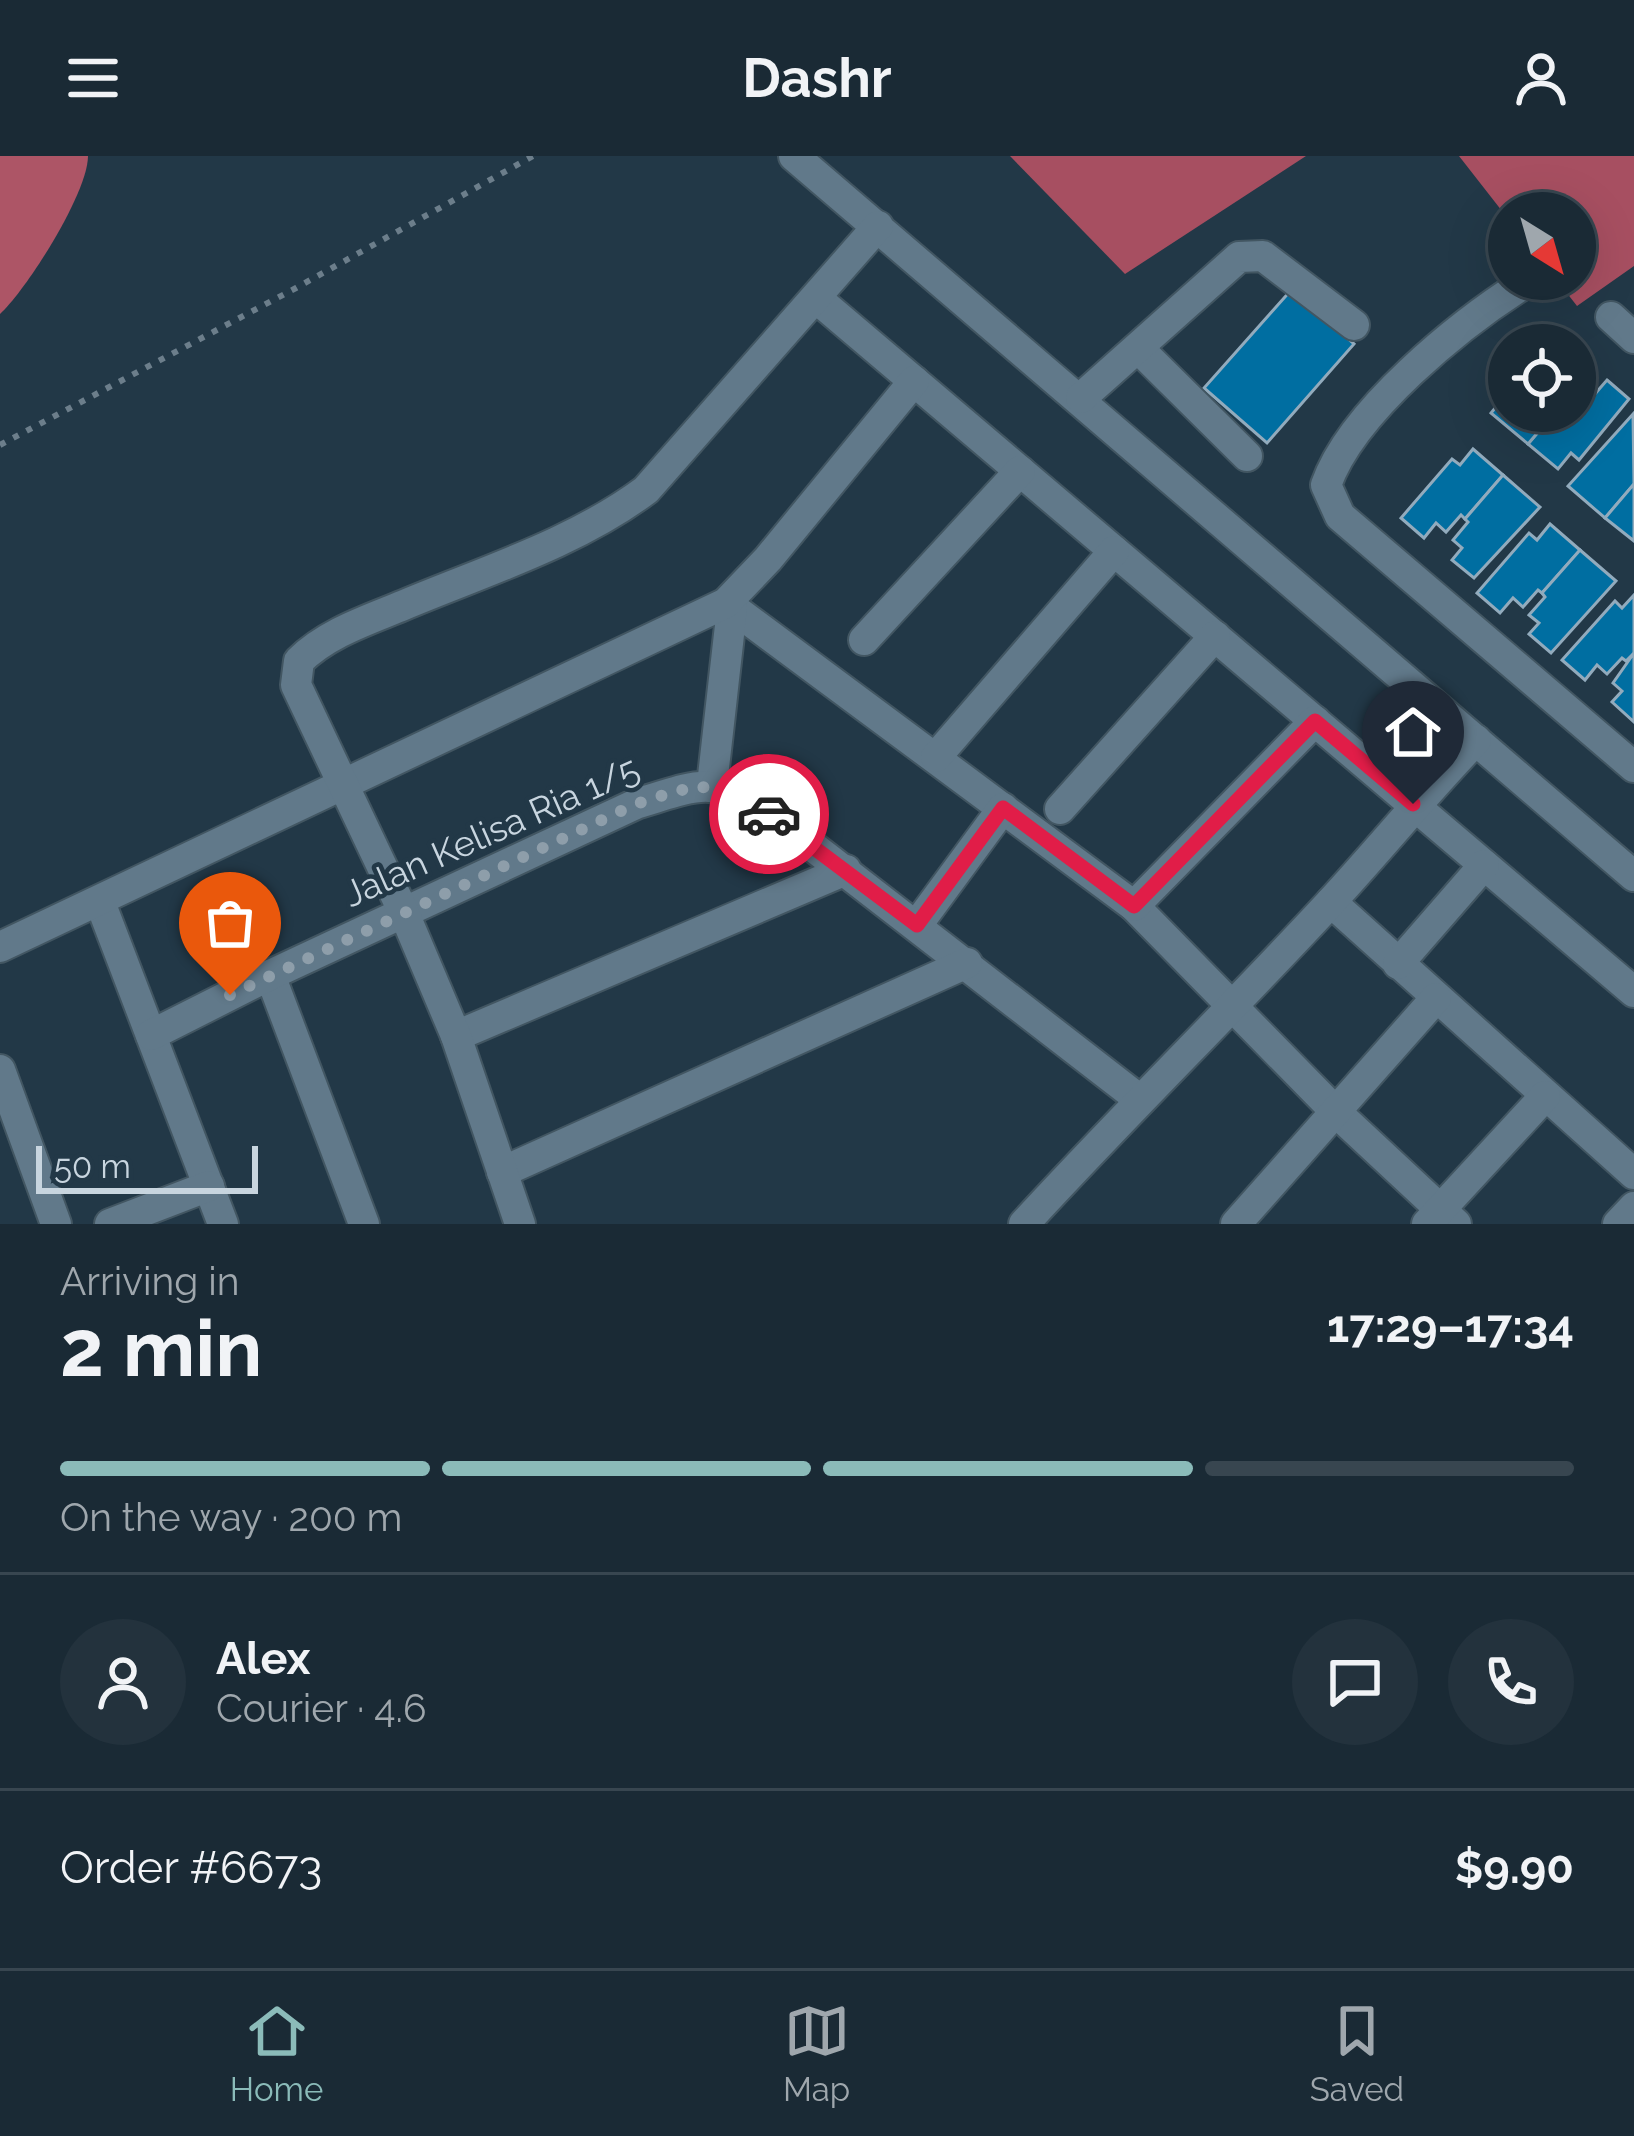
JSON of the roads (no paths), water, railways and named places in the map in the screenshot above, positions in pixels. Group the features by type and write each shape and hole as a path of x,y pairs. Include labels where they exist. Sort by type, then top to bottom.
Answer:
{"street":[{"path":"794,156 1634,876"},
{"path":"520,1224 456,1036 404,913 296,685 298,661 344,631 619,511 646,490 878,226"},
{"path":"1081,398 1239,257 1262,256 1354,325"},
{"path":"816,298 1634,992"},
{"path":"1498,300 1467,320 1425,358 1355,434 1334,461 1326,485 1340,516 1634,767"},
{"path":"1138,347 1247,456"},
{"path":"0,947 341,782 729,606 914,381"},
{"path":"864,640 1020,471"},
{"path":"936,757 1114,550"},
{"path":"729,606 1134,906 1441,1219 1545,1096"},
{"path":"729,606 712,784 744,797 846,870 1139,1099"},
{"path":"1060,808 1215,636"},
{"path":"1134,906 1315,721"},
{"path":"1024,1224 1331,902 1413,804 1476,740"},
{"name":"Jalan Kelisa Ria 1/5","path":"151,1035 636,804 712,784"},
{"path":"917,925 1003,808"},
{"path":"1398,964 1484,865"},
{"path":"456,1036 846,870"},
{"path":"100,902 223,1224"},
{"path":"1331,902 1634,1174"},
{"path":"502,1172 967,963"},
{"path":"270,975 364,1224"},
{"path":"1236,1224 1436,998"},
{"path":"0,1070 56,1224"},
{"path":"110,1224 209,1186"},
{"path":"1618,1224 1634,1207"}]}
